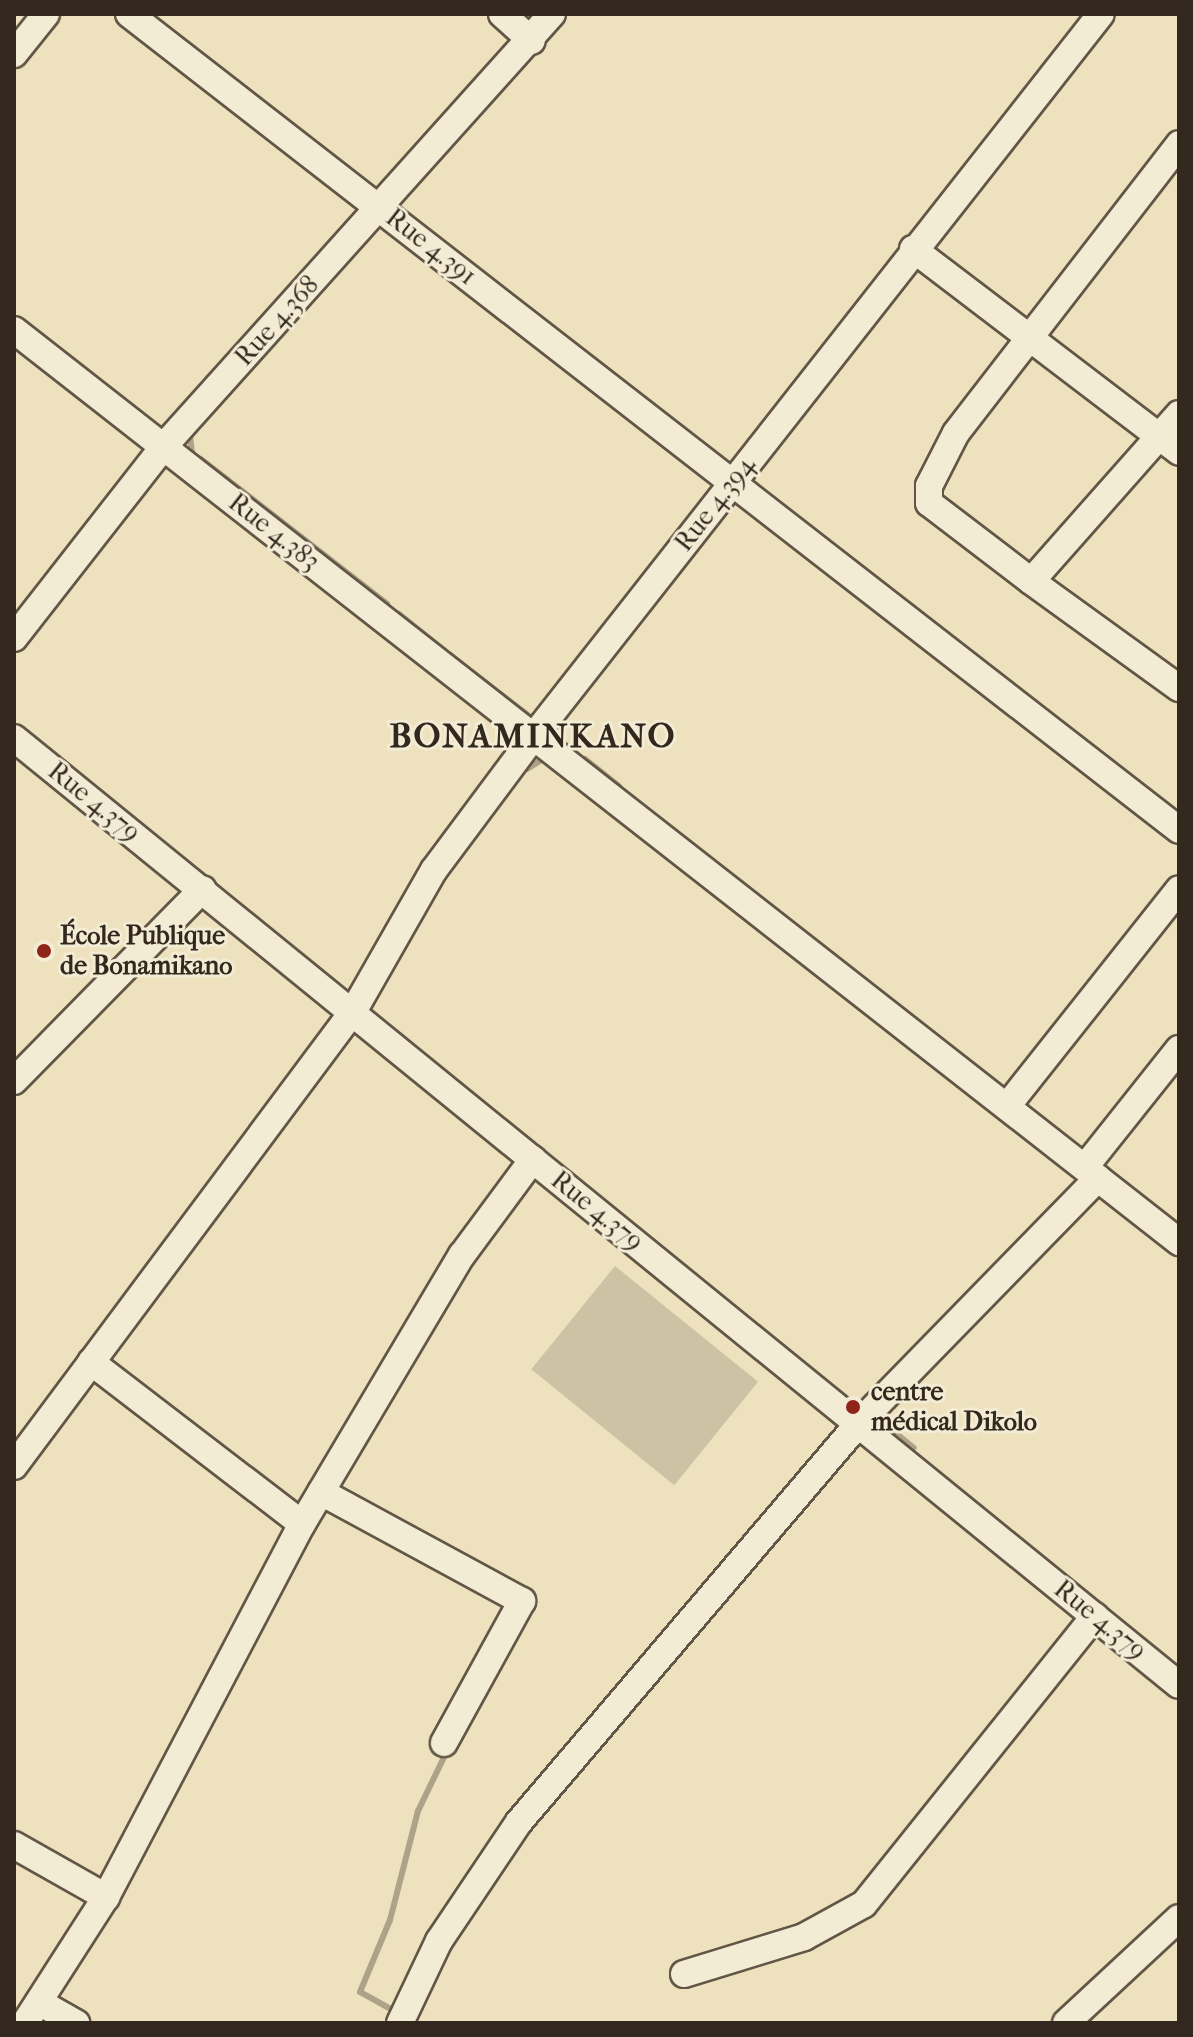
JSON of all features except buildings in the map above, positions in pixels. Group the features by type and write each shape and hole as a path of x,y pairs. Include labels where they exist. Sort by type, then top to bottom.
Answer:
{"street":[{"path":"14,54 46,14"},
{"name":"Rue 4.391","path":"129,14 1179,830"},
{"path":"502,14 532,41"},
{"name":"Rue 4.368","path":"14,638 165,445 532,41 552,14"},
{"name":"Rue 4.394","path":"14,1466 354,1010 434,870 533,737 913,249 1101,14"},
{"path":"1179,144 956,433 926,495 1031,581 1179,688"},
{"path":"913,249 1169,445"},
{"name":"Rue 4.383","path":"14,330 165,445 1179,1242"},
{"path":"1031,581 1169,445 1179,414"},
{"name":"Rue 4.379","path":"14,738 354,1010 1179,1685"},
{"path":"14,1081 203,889"},
{"path":"1008,1105 1179,889"},
{"path":"400,2023 439,1941 519,1822 859,1423 1092,1172 1179,1049"},
{"path":"76,2023 32,2013 106,1897 302,1524 462,1255 533,1159"},
{"path":"91,1362 302,1524"},
{"path":"321,1492 522,1601 444,1743"},
{"path":"684,1974 804,1937 864,1904 1095,1616"},
{"path":"14,1845 106,1897"},
{"path":"1066,2023 1179,1918"}],"shaded area":[{"path":"615,1266 758,1382 674,1485 531,1369"}],"waterway":[{"path":"190,435 192,453"},
{"path":"201,459 387,604"},
{"path":"399,614 444,650"},
{"path":"450,655 528,715"},
{"path":"561,721 556,737 576,753"},
{"path":"527,769 543,759"},
{"path":"585,759 619,786"},
{"path":"875,1416 914,1448"},
{"path":"398,2013 360,1992 390,1920 418,1811 447,1751"}],"place":[{"name":"École Publique de Bonamikano","path":"44,951"},
{"name":"centre médical Dikolo","path":"853,1407"}],"district":[{"name":"BONAMINKANO","path":"533,737"}]}
